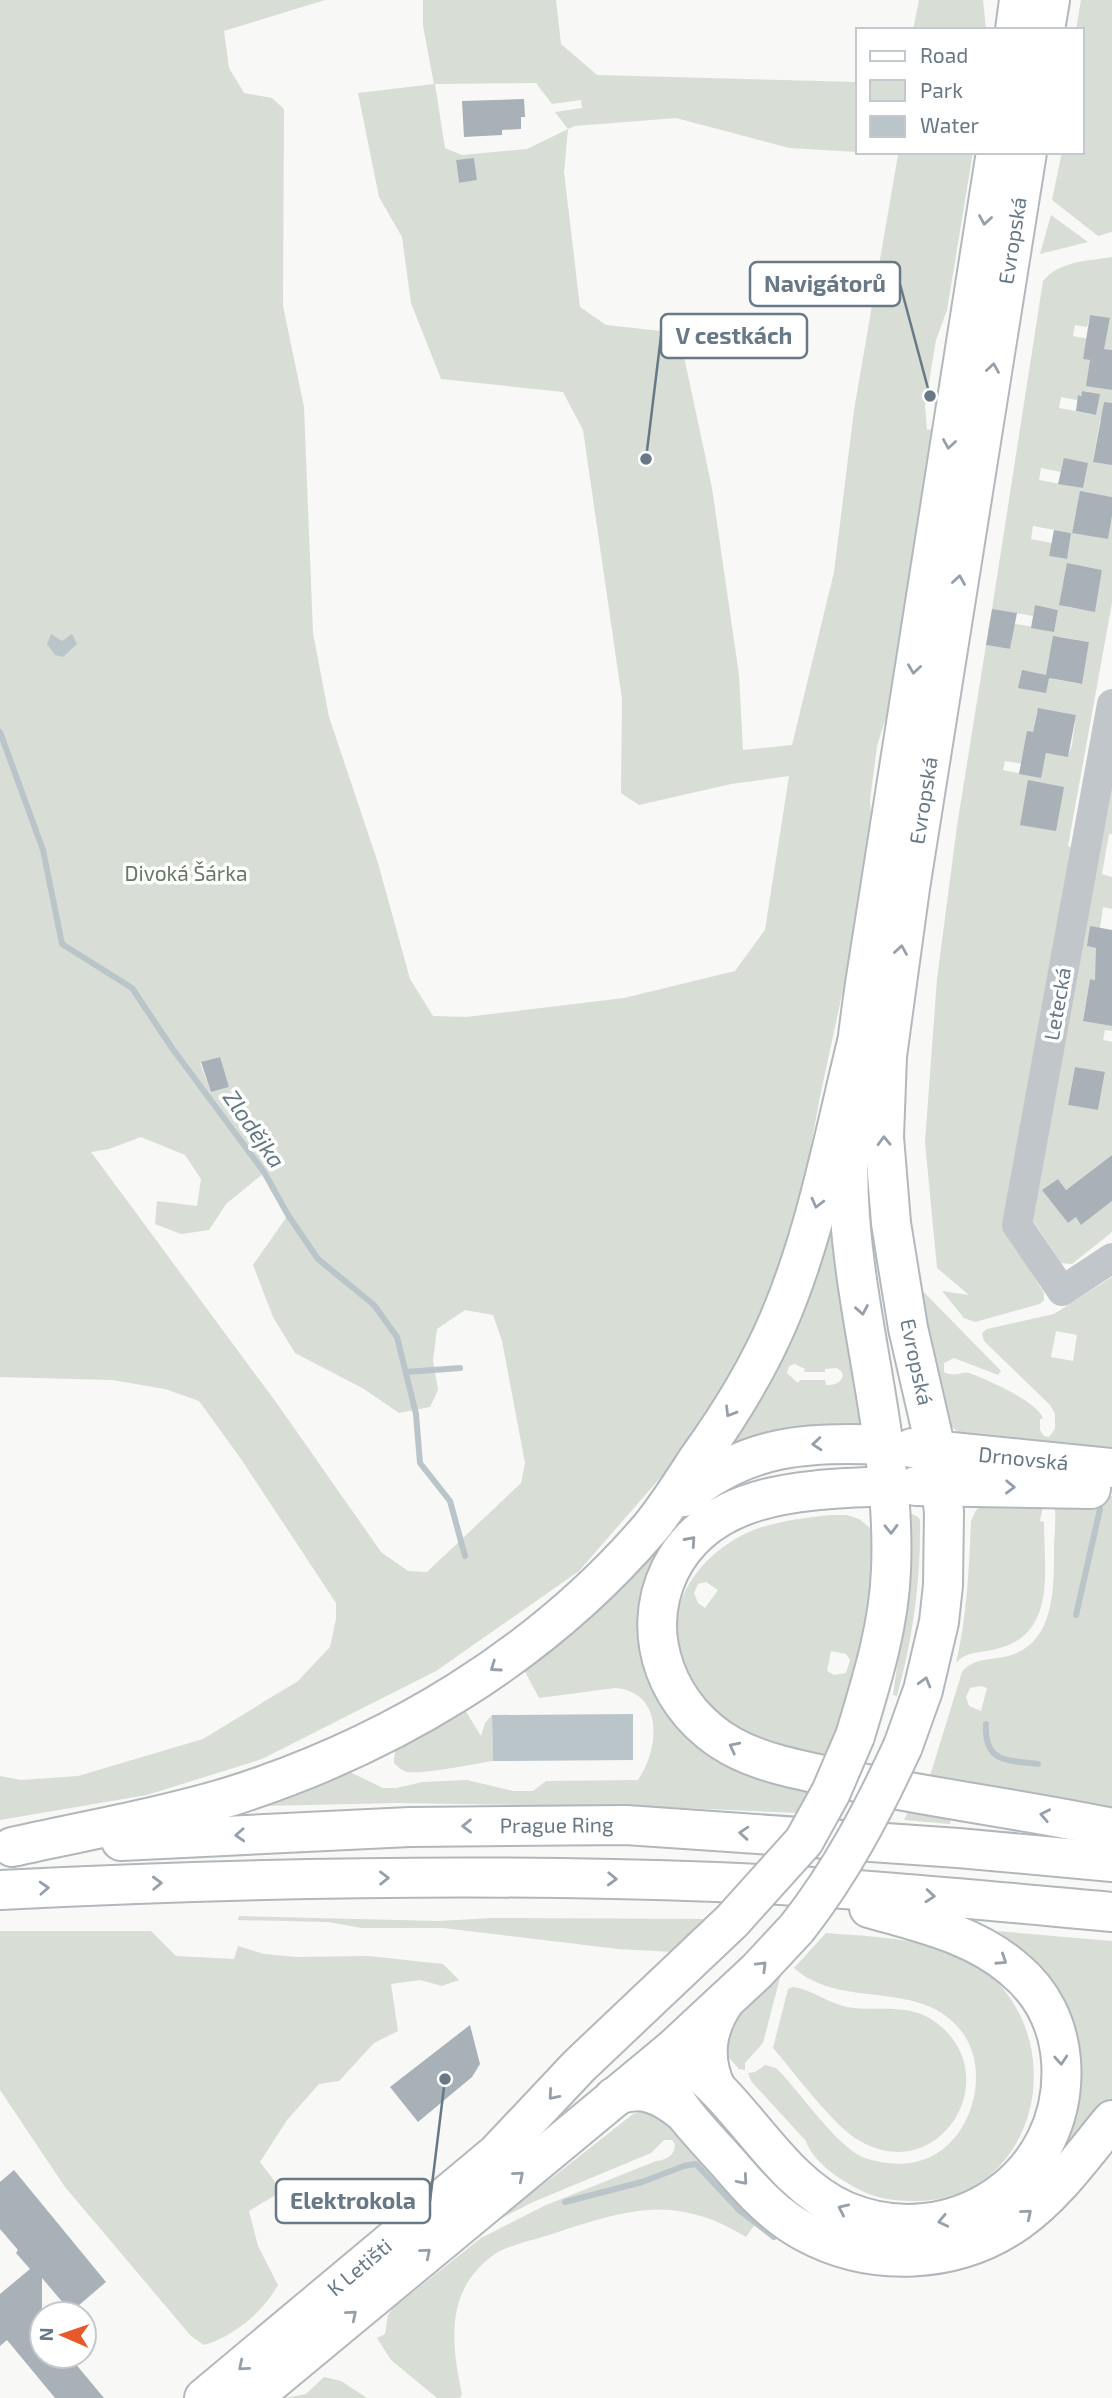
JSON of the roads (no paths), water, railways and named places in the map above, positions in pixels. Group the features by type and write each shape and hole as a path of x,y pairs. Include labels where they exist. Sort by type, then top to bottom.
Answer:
{"main road":[{"path":"1014,28 1019,0"},
{"path":"1045,28 1050,0"},
{"name":"Evropská","path":"855,1736 876,1662 891,1573 890,1486 860,1300 850,1215 849,1147 857,1042 920,624 996,154"},
{"name":"Evropská","path":"903,1746 932,1657 943,1584 944,1543 939,1468 908,1328 891,1223 884,1137 887,1056 910,888 1027,154"},
{"path":"654,1523 724,1423 778,1323 808,1238 857,1042"},
{"path":"6,1847 193,1807 297,1772 375,1738 461,1690 528,1643 592,1589 654,1523 696,1486 743,1459 776,1450 817,1444 885,1445 939,1468"},
{"path":"939,1468 890,1486 799,1491 760,1499 720,1516 695,1536 671,1569 658,1611 658,1640 663,1666 679,1700 695,1720 715,1736 738,1749 784,1766 942,1800 1041,1814 1112,1828"},
{"name":"Drnovská","path":"939,1468 1112,1468"},
{"name":"Drnovská","path":"939,1468 1112,1489"},
{"name":"K Letišti","path":"204,2398 484,2165 600,2045 732,1922 804,1840 831,1792 855,1736"},
{"name":"K Letišti","path":"252,2398 614,2097 725,2001 797,1928 834,1878 865,1826 903,1746"},
{"name":"Prague Ring","path":"6,1847 410,1827 626,1825 958,1848 1112,1862"},
{"path":"0,1890 200,1881 578,1877 924,1895 1112,1912"},
{"path":"600,2045 630,2037 669,2047 716,2088 760,2139 813,2191 844,2210 863,2217 906,2225 952,2219 980,2207 1007,2189 1030,2166 1049,2135 1059,2101 1060,2051 1052,2020 1040,1996 1013,1968 965,1939 918,1922 838,1900 764,1885"},
{"path":"672,1978 660,2009 669,2047 670,2094 759,2199 804,2232 830,2244 857,2252 913,2257 968,2247 1019,2221 1060,2183 1112,2120"},
{"path":"716,2088 708,2063 708,2037 725,2001"},
{"path":"614,2097 630,2092 658,2095 690,2118"}],"street":[{"name":"Letecká","path":"1112,704 1017,1225 1062,1291 1112,1258"}],"water":[{"path":"51,634 62,641 72,634 77,644 63,657 55,655 47,644"},
{"path":"633,1714 633,1760 493,1761 492,1715"}],"waterway":[{"name":"Zlodějka","path":"0,732 43,850 62,944 132,988 172,1048 264,1172 288,1215 318,1259 374,1305 397,1337 416,1414 420,1463 450,1501 465,1556"},
{"path":"406,1372 460,1368"},
{"path":"1076,1615 1100,1509"},
{"path":"986,1724 986,1737 993,1753 1007,1760 1038,1764"},
{"path":"565,2202 642,2182 696,2164 739,2210 774,2237"}],"place":[{"name":"Navigátorů","path":"930,396"},
{"name":"V cestkách","path":"646,459"},
{"name":"Elektrokola","path":"445,2079"}],"park label":[{"name":"Divoká Šárka","path":"186,874"}]}
